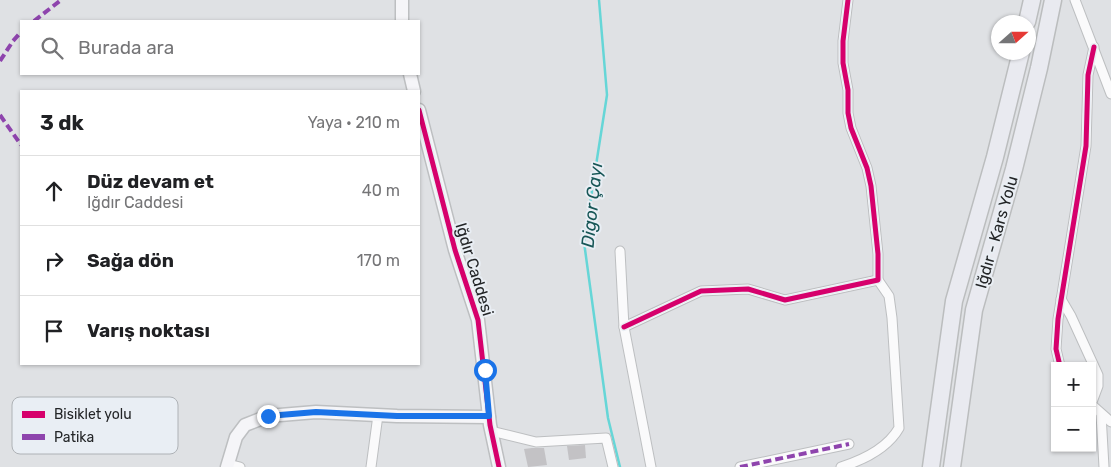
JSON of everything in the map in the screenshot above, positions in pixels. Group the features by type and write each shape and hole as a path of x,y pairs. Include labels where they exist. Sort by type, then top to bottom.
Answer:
{"highway":[{"path":"1029,15 1032,0"},
{"name":"Iğdır - Kars Yolu","path":"952,467 974,310 1014,168 1039,68 1053,0"},
{"name":"Iğdır - Kars Yolu","path":"931,467 954,301 995,157 1018,60"}],"street":[{"path":"402,0 402,20"},
{"path":"841,467 855,463 886,445 892,440 899,428 889,296 878,280 878,254 871,186 867,168 851,128 848,113 848,90 843,63 843,41 848,0"},
{"path":"1075,0 1111,94"},
{"path":"1059,362 1056,349 1061,298 1086,146 1088,75 1094,47"},
{"path":"410,75 414,90"},
{"name":"Iğdır Caddesi","path":"420,114 455,250 478,320 491,431 499,467"},
{"path":"620,251 624,327 651,467"},
{"path":"624,327 701,290 748,289 785,300 878,280"},
{"path":"1061,298 1092,362"},
{"path":"1096,371 1098,375 1096,392"},
{"path":"1095,407 1111,422"},
{"path":"231,466 236,437 245,425 268,416 316,412 378,415 489,416"},
{"path":"1101,414 1104,467"},
{"path":"371,467 378,415"},
{"path":"491,431 536,442 606,438 613,467"},
{"path":"740,467 849,444"}],"building":[{"path":"585,445 586,458 569,460 567,446"},
{"path":"544,448 547,465 528,467 524,449"}],"waterway":[{"name":"Digor Çayı","path":"599,0 607,95 584,242 608,418 620,467"}],"marked path":[{"path":"35,20 61,0"},
{"path":"0,61 20,33"},
{"path":"0,115 20,144"},
{"path":"740,467 849,444"}],"cycle path":[{"path":"624,327 701,291 748,289 785,300 878,280 878,254 871,186 867,168 851,128 848,113 848,90 843,63 843,41 848,0"},
{"path":"1059,362 1056,349 1058,319 1086,146 1088,75 1094,47"},
{"path":"420,114 455,250 478,320 490,425 499,467"}],"route":[{"path":"268,416 316,412 397,416 489,416 485,370"}]}
